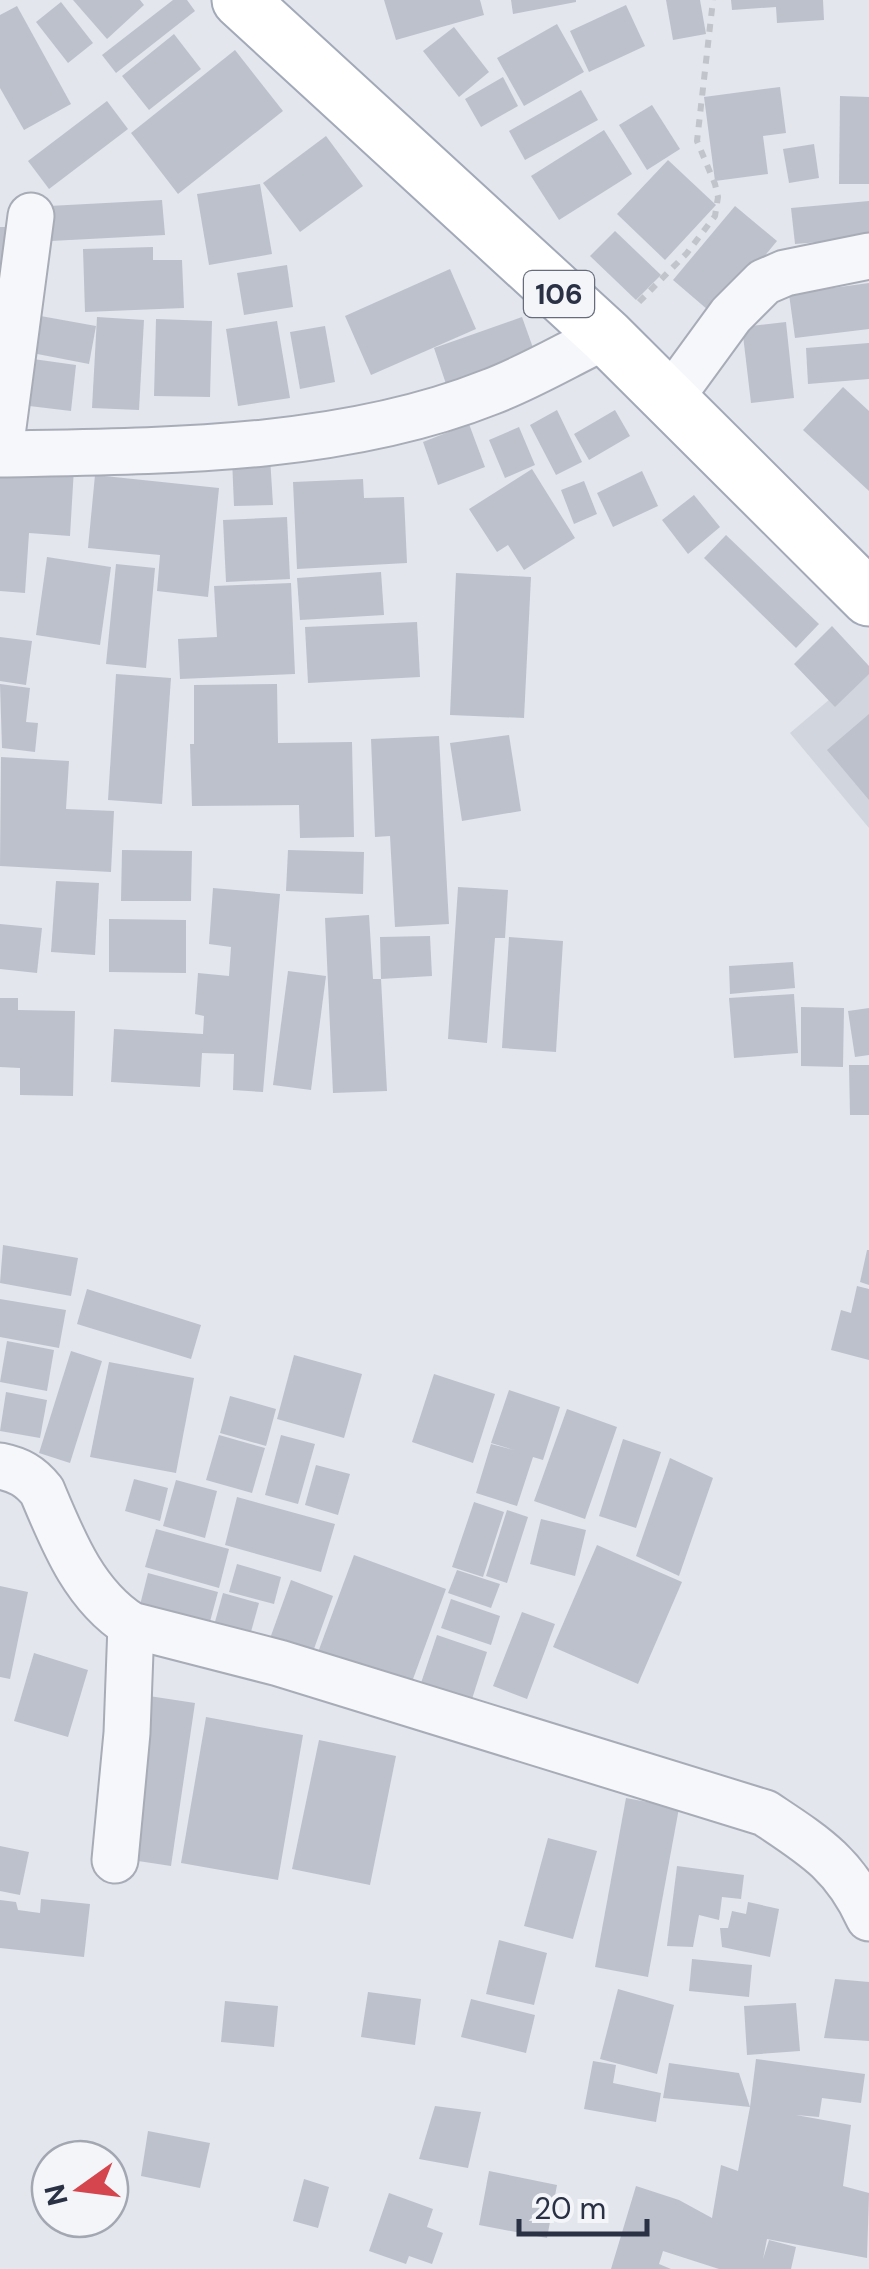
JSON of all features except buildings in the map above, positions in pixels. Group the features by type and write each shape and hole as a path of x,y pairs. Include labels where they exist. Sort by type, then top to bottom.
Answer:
{"main road":[{"name":"106","path":"240,0 606,336 869,598"}],"street":[{"path":"31,216 0,452 211,448 330,434 490,392 606,336"},
{"path":"668,400 730,316 764,282 869,256"},
{"path":"0,1466 18,1470 42,1491 84,1580 99,1600 131,1625 279,1663 766,1814 825,1853 860,1899 869,1918"},
{"path":"115,1860 127,1733 131,1625"}],"path":[{"path":"606,336 687,253 715,216 715,184 696,141 714,0"}],"shaded area":[{"path":"869,666 869,828 790,733"}]}
